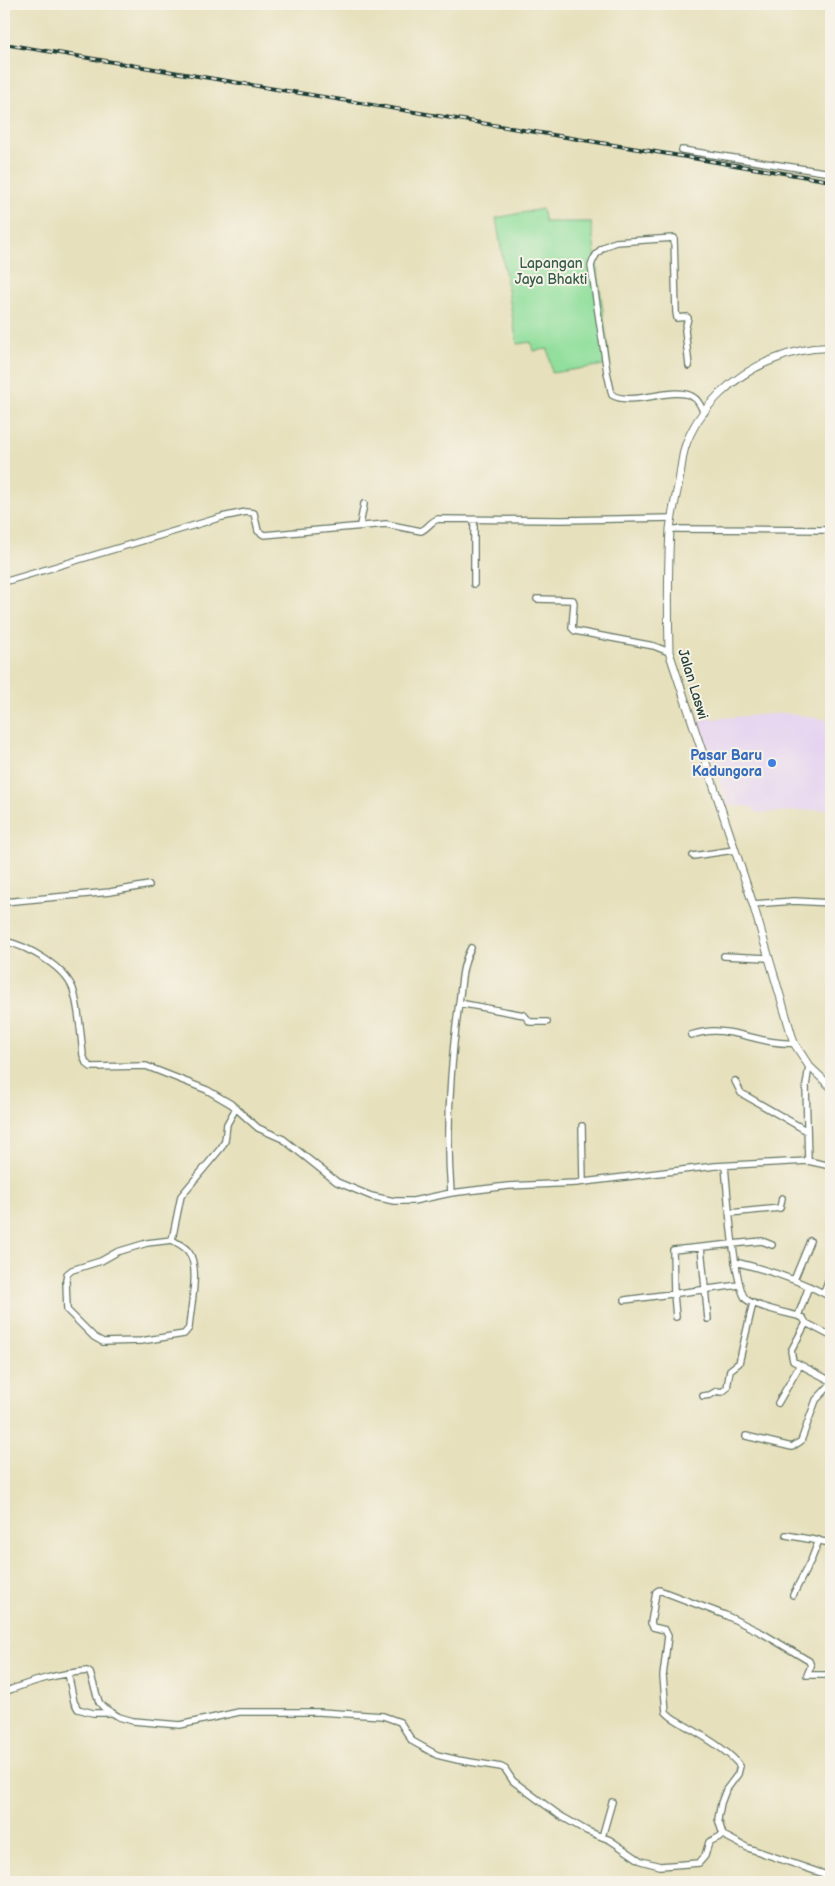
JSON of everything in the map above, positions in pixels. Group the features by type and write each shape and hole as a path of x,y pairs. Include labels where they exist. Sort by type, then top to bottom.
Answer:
{"street":[{"path":"682,150 831,173"},
{"path":"689,366 685,330 688,318 678,318 676,312 674,238 616,242 607,245 598,252 591,266 606,372 612,395 616,398 633,398 685,394 697,400 704,412"},
{"name":"Jalan Laswi","path":"831,348 802,352 757,366 730,385 704,412 695,426 685,447 670,529 669,652 753,904 794,1042 808,1066 831,1087"},
{"path":"360,525 364,504"},
{"path":"4,582 238,513 254,513 258,531 264,535 360,525 394,525 421,531 438,519 672,518"},
{"path":"474,520 474,584"},
{"path":"670,529 831,530"},
{"path":"537,599 573,600 572,628 575,632 654,646 669,652"},
{"path":"693,856 734,850"},
{"path":"4,902 56,896 64,897 73,894 104,893 150,885"},
{"path":"753,904 794,901 831,903"},
{"path":"4,942 12,943 36,954 67,978 73,990 83,1055 91,1067 146,1066 207,1090 236,1108 258,1128 288,1142 317,1168 337,1182 371,1196 394,1201 414,1201 451,1193 508,1186 582,1182 725,1166 808,1161 831,1166"},
{"path":"451,1193 448,1152 449,1096 461,978 465,960 471,948"},
{"path":"724,956 768,958"},
{"path":"459,1003 524,1015 532,1022 547,1022"},
{"path":"691,1035 712,1030 783,1044 794,1042"},
{"path":"808,1066 806,1086 808,1161"},
{"path":"735,1081 741,1094 807,1130"},
{"path":"172,1240 181,1196 221,1148 225,1141 228,1124 236,1108"},
{"path":"582,1126 582,1182"},
{"path":"725,1166 735,1262 739,1284 744,1297 753,1303 803,1318 806,1323 831,1336"},
{"path":"730,1213 780,1208 782,1198"},
{"path":"172,1240 187,1250 192,1258 194,1274 189,1328 184,1334 141,1341 103,1342 94,1337 67,1310 66,1280 67,1274 72,1270 147,1243 172,1240"},
{"path":"676,1317 673,1250 762,1241 772,1245"},
{"path":"794,1280 810,1241"},
{"path":"701,1247 708,1319"},
{"path":"735,1262 766,1269 831,1297"},
{"path":"824,1293 831,1274"},
{"path":"625,1300 739,1284"},
{"path":"798,1316 809,1286"},
{"path":"703,1396 717,1391 722,1392 727,1388 730,1370 739,1363 753,1303"},
{"path":"746,1436 792,1446 797,1445 801,1441 816,1400 831,1382 793,1361 791,1351 806,1323"},
{"path":"778,1403 800,1365"},
{"path":"786,1534 831,1543"},
{"path":"793,1596 819,1540"},
{"path":"831,1675 807,1675 811,1662 809,1660 762,1633 724,1615 659,1590 656,1592 651,1623 653,1628 665,1630 668,1636 663,1676 666,1712 670,1717 687,1726 728,1754 740,1766 738,1774 728,1786 721,1803 718,1820 723,1835 748,1848 810,1869 831,1879"},
{"path":"4,1692 40,1679 68,1673 89,1672 99,1702 111,1713"},
{"path":"68,1673 74,1702 78,1709 93,1713 111,1713 133,1721 180,1725 239,1712 319,1712 390,1718 400,1722 412,1741 438,1755 501,1767 520,1786 559,1815 587,1831 626,1849 641,1861 660,1866 699,1863 705,1856 709,1842 723,1835"},
{"path":"602,1837 612,1802"}],"shaded area":[{"name":"Pasar Baru Kadungora","path":"783,713 831,720 831,809 757,813 751,807 727,805 699,720"}],"green space":[{"name":"Lapangan Jaya Bhakti","path":"542,209 545,222 591,222 610,364 552,373 548,349 533,351 531,342 517,344 496,218"}],"railway":[{"path":"4,44 831,181"}],"place":[{"name":"Pasar Baru Kadungora","path":"772,763"}]}
